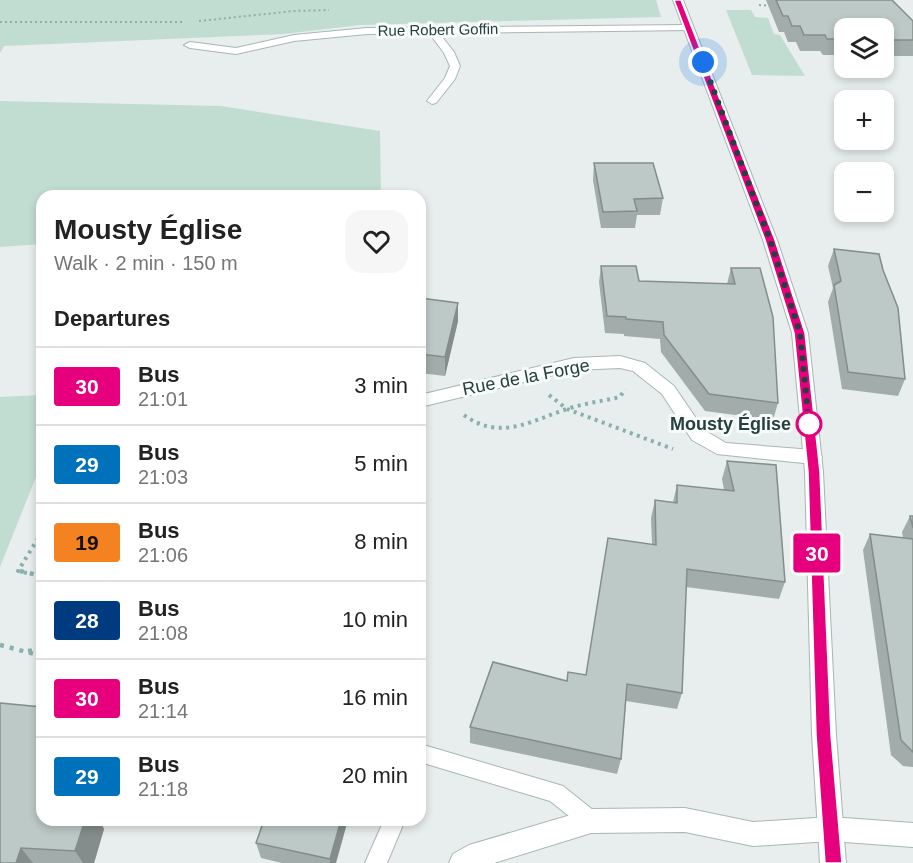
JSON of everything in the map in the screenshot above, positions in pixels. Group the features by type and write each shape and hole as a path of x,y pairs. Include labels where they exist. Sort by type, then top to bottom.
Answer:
{"street":[{"path":"678,0 770,240 800,333 813,457 824,735 833,863"},
{"name":"Rue Robert Goffin","path":"190,45 236,51 328,33 688,28"},
{"name":"Rue de la Forge","path":"426,400 574,364 620,362 639,367 668,390 698,435 723,449 813,457"},
{"path":"462,863 469,858 591,821 685,820 753,834 831,829 913,835"}],"lane":[{"path":"432,30 455,60 455,73 432,101"},
{"path":"426,758 556,793 591,821"},
{"path":"376,863 392,826"}],"path":[{"path":"759,5 779,7"},
{"path":"459,410 475,426 510,429 567,409 620,397"},
{"path":"554,401 567,409 640,435"},
{"path":"36,542 18,572 36,575"},
{"path":"0,645 36,654"},
{"path":"24,651 36,650"}],"green space":[{"path":"0,0 656,0 661,17 360,25 284,34 4,46 0,53"},
{"path":"726,10 751,10 755,17 768,18 774,34 780,35 805,76 752,75"},
{"path":"0,101 221,106 380,131 381,190 36,190 36,244 0,247"},
{"path":"36,395 36,477 0,567 0,397"}],"building":[{"path":"776,0 892,0 913,21 913,40 894,40 894,18 834,18 834,39 827,39 825,35 804,35 800,26 792,26 788,16 783,16"},
{"path":"594,163 653,163 663,198 634,199 637,211 603,212"},
{"path":"834,249 879,254 898,308 905,379 848,372 834,285 841,281"},
{"path":"601,266 636,266 639,281 735,284 731,268 760,268 773,317 778,403 709,394 664,335 663,322 607,316"},
{"path":"426,299 458,303 445,357 426,355"},
{"path":"727,461 776,465 785,582 687,569 682,693 627,684 621,759 470,727 493,662 567,681 568,672 586,675 608,538 656,545 655,500 677,503 677,485 734,491"},
{"path":"870,534 913,539 913,752 901,740"},
{"path":"0,703 36,706 36,826 83,826 75,851 21,848 16,863 0,863"},
{"path":"262,826 339,826 330,859 256,843"}],"bus line":[{"name":"30","path":"678,0 770,240 800,333 814,472 824,735 833,863"}],"place":[{"name":"Mousty Église","path":"809,424"}],"route":[{"path":"703,62 770,240 800,333 810,434 809,424"}]}
